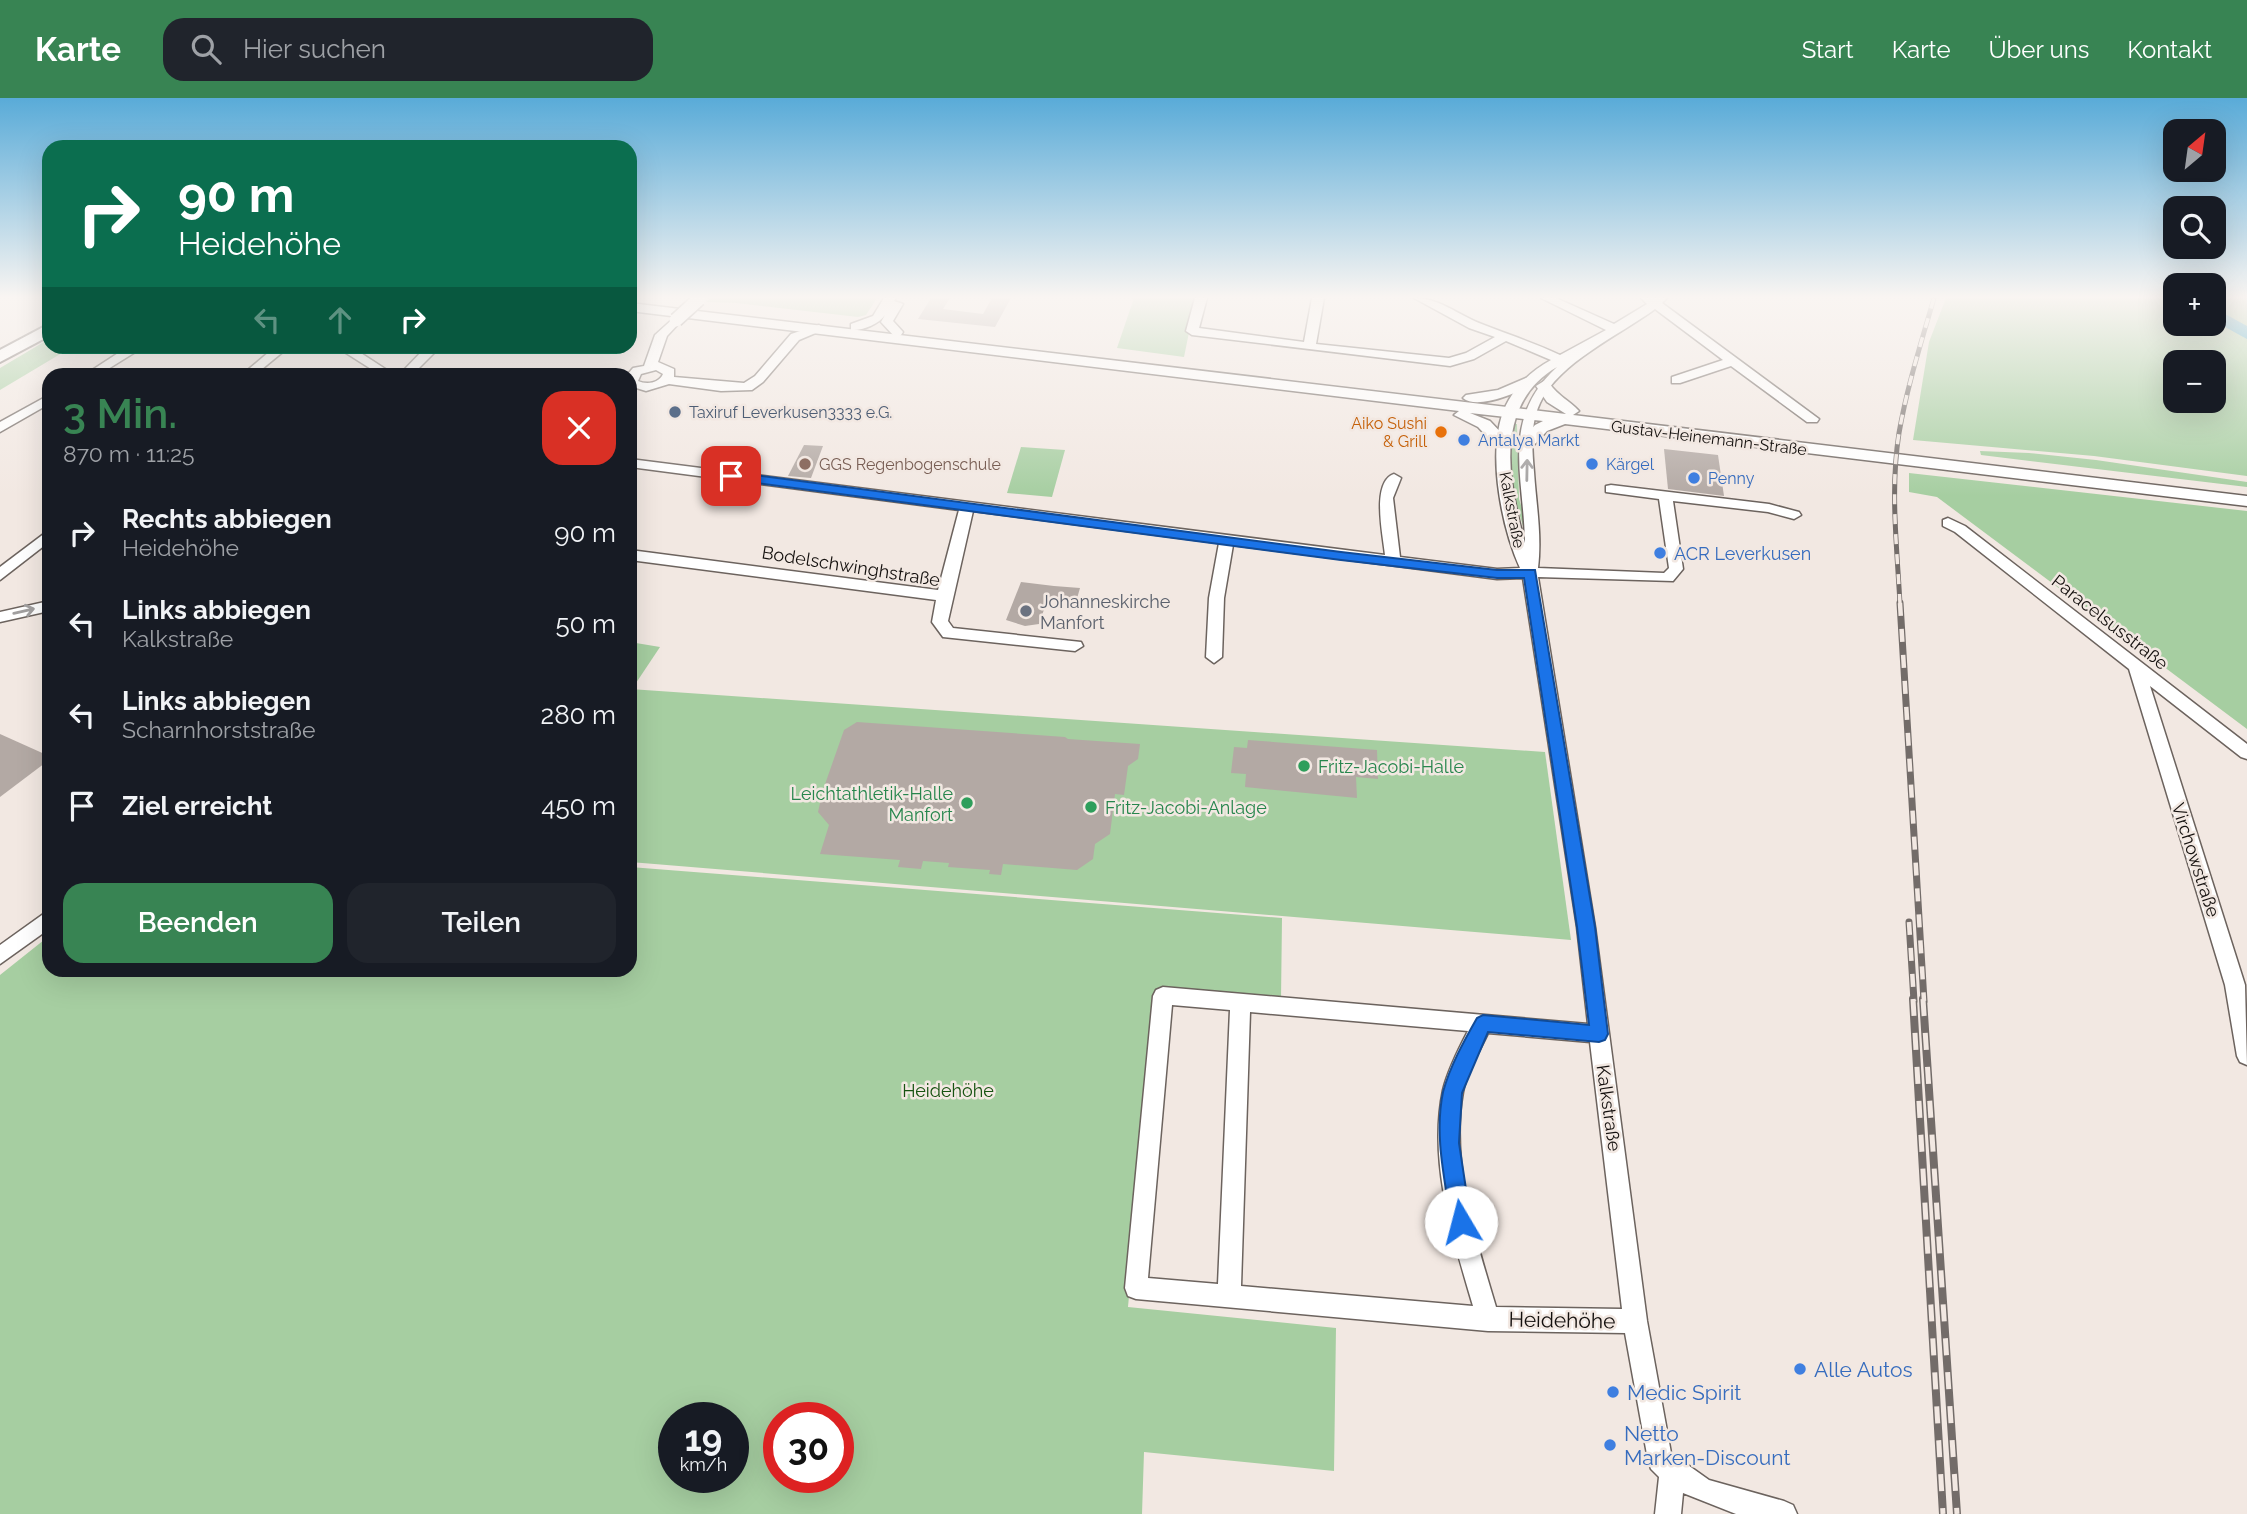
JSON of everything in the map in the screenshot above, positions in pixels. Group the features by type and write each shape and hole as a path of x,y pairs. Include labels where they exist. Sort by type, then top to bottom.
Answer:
{"main road":[{"name":"Gustav-Heinemann-Straße","path":"1114,364 1437,406 1510,408"},
{"name":"Gustav-Heinemann-Straße","path":"1176,364 1471,398 1510,408 1566,416 2247,501"},
{"path":"1471,398 1501,394 1525,383"},
{"path":"1528,442 1541,428 1566,416 1545,386"},
{"path":"1437,406 1484,424 1502,443"},
{"name":"Gustav-Heinemann-Straße","path":"1566,416 2247,491"}],"street":[{"path":"637,387 653,386 667,380 720,387 747,387 759,379 771,364"},
{"path":"1510,408 1525,383 1559,364"},
{"path":"1529,411 1562,364"},
{"path":"1676,380 1722,364"},
{"path":"1737,364 1812,419"},
{"path":"637,373 650,366 668,369 670,376 667,380"},
{"path":"0,428 42,403"},
{"name":"Kalkstraße","path":"1510,408 1502,443 1508,497 1520,555 1530,574"},
{"name":"Kalkstraße","path":"1529,411 1528,498 1534,549 1530,574 1586,927 1636,1321 1656,1446 1660,1460 1672,1474"},
{"path":"637,464 1497,574 1553,572 1668,578 1676,569 1676,563 1665,496"},
{"path":"1393,562 1386,498 1394,478"},
{"path":"1611,489 1759,507 1794,515"},
{"path":"944,596 967,506"},
{"name":"Paracelsusstraße","path":"1948,523 1961,529 2247,753"},
{"path":"1214,657 1213,639 1220,568 1227,540"},
{"path":"0,575 42,541"},
{"name":"Bodelschwinghstraße","path":"637,556 944,596 940,622 948,633 1075,646"},
{"path":"0,617 42,608"},
{"name":"Virchowstraße","path":"2136,667 2235,985 2247,1056"},
{"path":"0,956 42,923"},
{"name":"Heidehöhe","path":"1599,1034 1163,996 1136,1288 1488,1319 1636,1321"},
{"path":"1229,1297 1240,1002"},
{"name":"Heidehöhe","path":"1483,1023 1464,1062 1453,1093 1449,1143 1461,1222 1488,1319"},
{"path":"1668,1514 1672,1474 1716,1495 1784,1514"}],"green space":[{"path":"7,364 43,364 0,390 0,368"},
{"path":"1925,364 2163,364 2163,413 2226,413 2226,364 2247,364 2247,476 2094,456 1913,440"},
{"path":"1509,424 1517,424 1519,499 1527,523 1525,533 1513,492"},
{"path":"1021,447 1065,450 1052,497 1007,493"},
{"path":"1980,451 2096,460 2247,482 2247,487 1981,455"},
{"path":"1909,473 2247,511 2247,729 1937,497 1909,492"},
{"path":"637,643 660,647 637,682"},
{"name":"Fritz-Jacobi-Anlage","path":"637,689 1545,752 1571,940 637,863"},
{"name":"Heidehöhe","path":"637,868 1282,918 1281,999 1157,991 1128,1307 1336,1328 1334,1471 1144,1452 1142,1514 0,1514 0,975 42,942 42,977 637,977"}],"building":[{"name":"GGS Regenbogenschule","path":"804,445 823,446 811,478 788,476"},
{"name":"Penny","path":"1664,449 1718,455 1724,496 1668,489"},
{"name":"Johanneskirche Manfort","path":"1021,582 1080,588 1076,602 1048,598 1039,624 1025,626 1006,620"},
{"name":"Leichtathletik-Halle Manfort","path":"857,722 1140,744 1138,759 1128,766 1124,795 1115,794 1110,834 1095,844 1093,859 1077,870 1003,864 1001,875 989,874 990,870 948,867 949,863 923,861 921,869 898,867 900,860 820,854 829,825 818,812 823,790 844,730"},
{"path":"0,734 42,753 42,765 0,797"},
{"name":"Fritz-Jacobi-Halle","path":"1248,740 1377,750 1378,779 1356,777 1357,798 1245,787 1246,774 1231,773 1234,747 1247,748"}],"railway":[{"path":"1900,604 1895,518 1896,454 1915,364"},
{"path":"1900,603 1924,1001"},
{"path":"1909,922 1914,1001"},
{"path":"1913,999 1943,1514"},
{"path":"1923,999 1957,1514"}],"place":[{"name":"Taxiruf Leverkusen3333 e.G.","path":"675,412"},
{"name":"Aiko Sushi & Grill","path":"1441,432"},
{"name":"Antalya Markt","path":"1464,440"},
{"name":"GGS Regenbogenschule","path":"805,464"},
{"name":"Kärgel","path":"1592,464"},
{"name":"Penny","path":"1694,478"},
{"name":"ACR Leverkusen","path":"1660,553"},
{"name":"Johanneskirche Manfort","path":"1026,611"},
{"name":"Fritz-Jacobi-Halle","path":"1304,766"},
{"name":"Leichtathletik-Halle Manfort","path":"967,803"},
{"name":"Fritz-Jacobi-Anlage","path":"1091,807"},
{"name":"Alle Autos","path":"1800,1369"},
{"name":"Medic Spirit","path":"1613,1392"},
{"name":"Netto Marken-Discount","path":"1610,1445"}],"route":[{"path":"731,476 1341,556 1497,574 1530,574 1586,927 1599,1034 1483,1023 1464,1062 1453,1093 1449,1143 1461,1222"}]}
